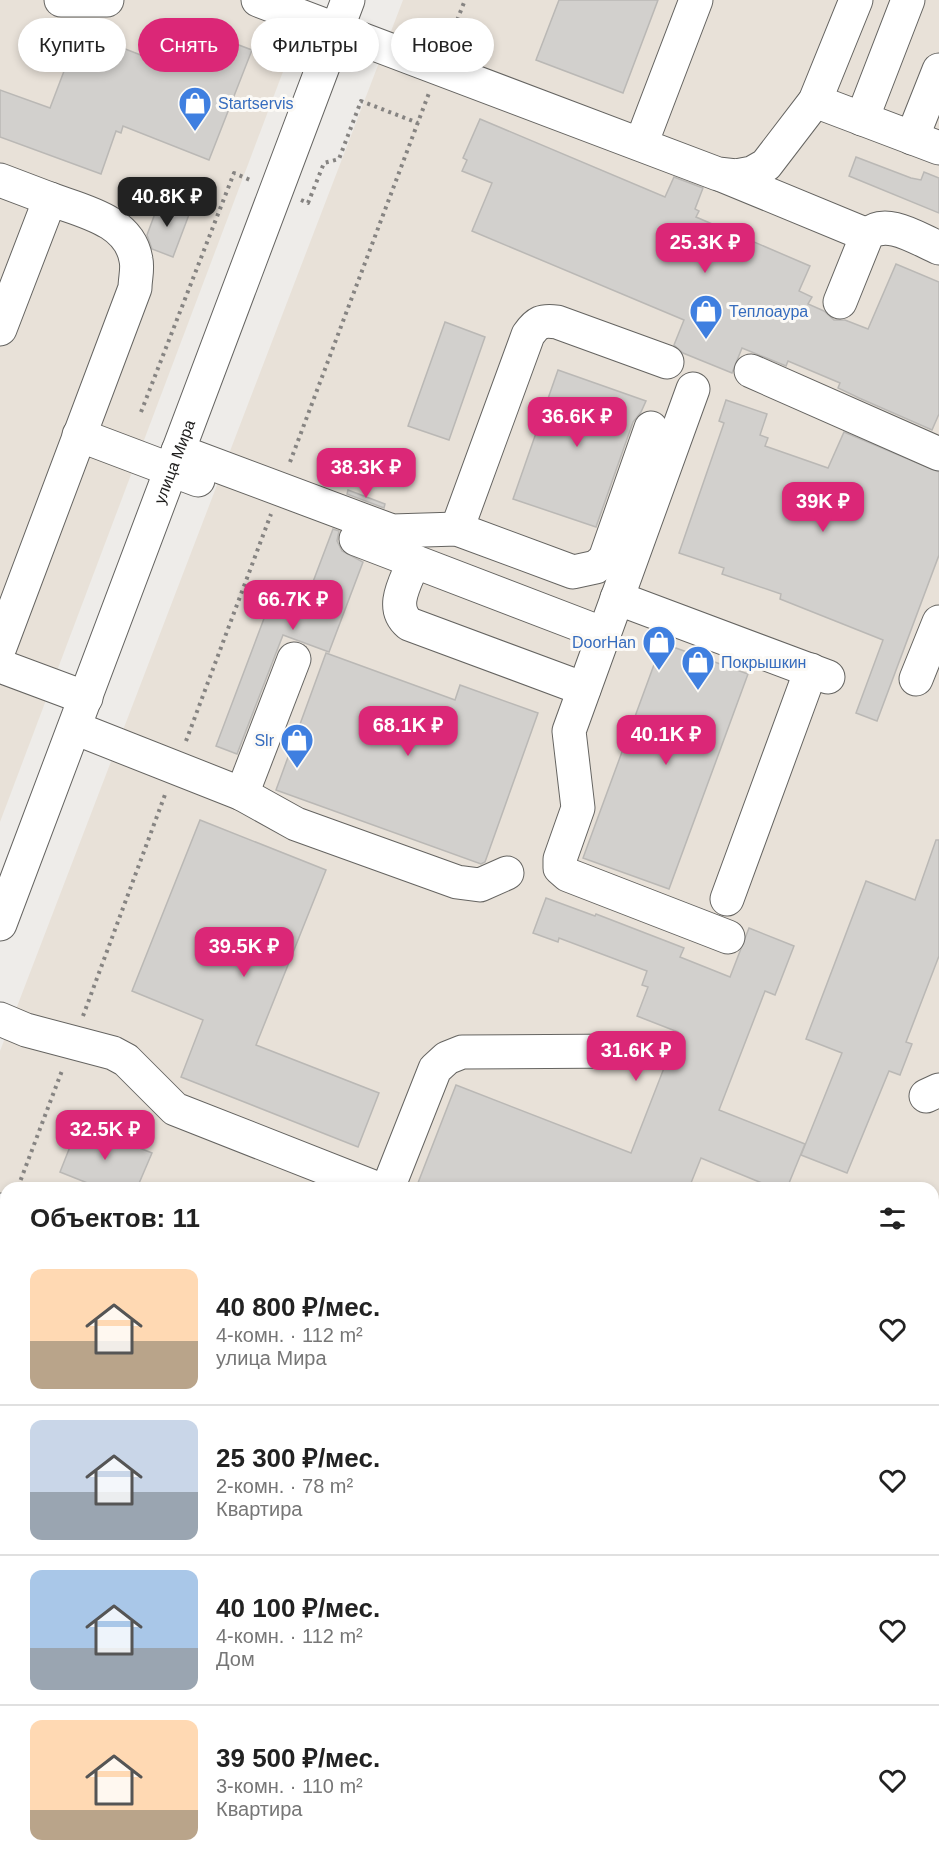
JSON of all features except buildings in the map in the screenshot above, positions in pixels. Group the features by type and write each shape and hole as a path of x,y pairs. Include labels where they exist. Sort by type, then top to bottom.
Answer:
{"main road":[{"path":"61,0 107,0"},
{"path":"258,0 305,18"},
{"name":"улица Мира","path":"341,18 348,0"},
{"path":"641,144 696,0"},
{"path":"718,174 736,176 752,173 766,165 815,101 856,0"},
{"path":"862,119 908,0"},
{"path":"815,101 926,143 939,70"},
{"name":"улица Мира","path":"0,924 320,72"},
{"path":"446,72 641,144 867,235"},
{"path":"0,180 112,223 128,239 136,260 135,288 0,646"},
{"path":"0,329 50,199"},
{"path":"840,303 867,235 881,226 939,248"},
{"path":"457,529 528,334 535,325 544,321 557,322 667,362"},
{"path":"752,371 939,454"},
{"path":"693,389 569,732 578,808 560,859 560,868 568,875 728,937"},
{"path":"277,499 392,531 457,529 573,572 596,567 605,559 651,428"},
{"path":"79,435 174,460 277,499 414,561 604,634"},
{"path":"414,561 398,608 400,617 409,624 584,689"},
{"path":"617,598 820,673 727,899"},
{"path":"916,679 939,622"},
{"path":"242,794 294,659"},
{"path":"0,666 86,698"},
{"path":"75,728 242,794 296,824 457,882 480,885 507,873"},
{"path":"0,1019 26,1030 107,1051 126,1060 175,1109 361,1182"},
{"path":"390,1182 435,1069 447,1058 462,1052 627,1051"}],"path":[{"path":"458,18 465,0"},
{"path":"19,1182 437,72"}],"shaded area":[{"path":"0,0 310,0 303,18 251,18 251,72 283,72 0,822"},
{"path":"403,0 939,0 939,1182 0,1182 0,1051 375,72 379,72 379,63 391,31 391,72 494,72 494,18 396,18"}],"place":[{"name":"Startservis","path":"195,132"},
{"name":"Теплоаура","path":"706,340"},
{"name":"DoorHan","path":"659,671"},
{"name":"Покрышкин","path":"698,691"},
{"name":"Slr","path":"297,769"}]}
